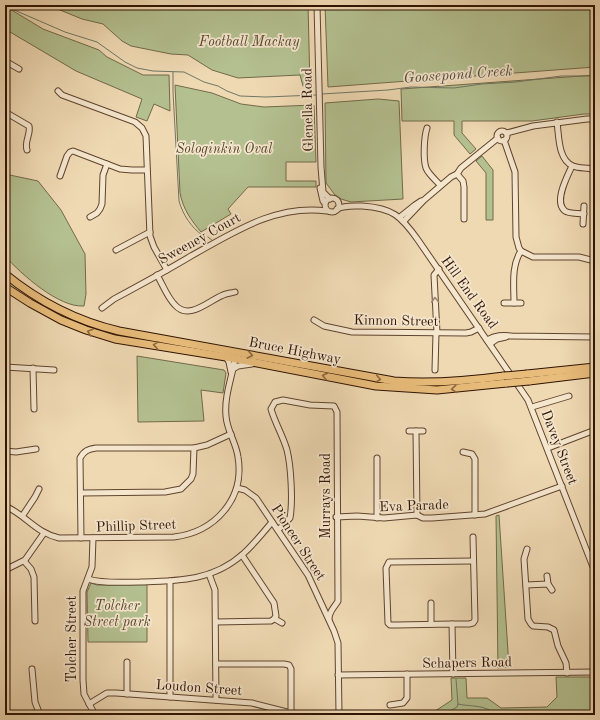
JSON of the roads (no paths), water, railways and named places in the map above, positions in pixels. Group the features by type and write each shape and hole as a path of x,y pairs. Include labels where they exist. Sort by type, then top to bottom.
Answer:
{"highway":[{"name":"Bruce Highway","path":"5,274 30,292 76,318 119,332 171,340 394,381 436,383 506,380"},
{"path":"5,280 29,296 76,318"},
{"name":"Bruce Highway","path":"5,287 49,314 94,333 128,341 226,357 376,386 419,390 452,389 595,367"},
{"path":"171,340 185,345 231,354 235,359"},
{"name":"Bruce Highway","path":"528,377 595,373"}],"street":[{"name":"Glenella Road","path":"317,5 321,167 320,189 325,204"},
{"path":"5,61 19,69"},
{"path":"58,91 62,94 135,122 144,131 146,136 150,232 152,242 167,270"},
{"path":"5,112 29,126 26,147 28,150"},
{"path":"348,206 330,199 325,204 325,208 327,211 332,212 348,206 379,208 402,219 417,208 440,185 457,174 461,168 498,138 500,131 507,133 523,128 557,122 595,119"},
{"path":"557,122 562,156 572,166 591,168 595,170"},
{"path":"427,128 425,136 425,164 428,171 440,185"},
{"path":"504,140 507,138 507,133"},
{"path":"498,138 500,140 504,140"},
{"path":"504,140 515,172 516,237 521,251 533,257 579,257 595,261"},
{"path":"60,176 70,151 126,170 147,170"},
{"path":"90,217 97,213 102,204 106,164"},
{"path":"572,166 561,190 561,204 566,212 584,214"},
{"name":"Glenella Road","path":"321,167 324,192 330,199"},
{"path":"457,174 463,181 464,187 464,219"},
{"path":"337,201 337,209"},
{"name":"Sweeney Court","path":"315,210 325,204"},
{"path":"582,224 584,206"},
{"name":"Sweeney Court","path":"102,308 114,299 248,224 284,213 315,210 327,211"},
{"name":"Hill End Road","path":"402,219 439,269 489,342 512,336 595,337"},
{"path":"116,250 150,232"},
{"path":"514,303 516,259 521,251"},
{"path":"435,370 436,333 434,275 439,269"},
{"path":"157,275 175,305 183,310 188,311 198,308 225,294 235,292"},
{"path":"504,303 521,303"},
{"name":"Kinnon Street","path":"314,320 324,326 352,332 471,332 478,328"},
{"name":"Davey Street","path":"489,342 532,407 595,572"},
{"path":"226,357 229,362 231,375"},
{"path":"231,375 235,359"},
{"path":"233,369 240,365 257,364"},
{"path":"5,367 54,370"},
{"path":"33,368 34,409"},
{"name":"Phillip Street","path":"5,506 23,515 44,533 59,538 174,537 193,533 207,527 223,513 237,488 240,466 236,445 227,423 226,410 231,375"},
{"path":"532,407 569,396"},
{"name":"Murrays Road","path":"278,530 290,518 291,494 288,457 271,409 272,405 275,402 283,400 310,405 334,406 337,412 336,517 338,601 336,606 332,608 329,619"},
{"path":"548,448 595,430"},
{"path":"409,431 423,431"},
{"path":"416,431 417,515"},
{"path":"81,538 82,493 80,458 84,452 96,448 194,448 207,445 231,434"},
{"path":"82,493 164,492 181,489 191,479 193,474 194,448"},
{"path":"5,451 16,452 36,449"},
{"path":"463,452 472,454 475,459 476,515"},
{"path":"377,458 377,518"},
{"name":"Eva Parade","path":"336,517 357,516 377,518 417,515 423,518 432,518 485,514 562,486"},
{"name":"Pioneer Street","path":"237,488 245,490 252,495 278,530 308,575 329,619 338,643 339,715"},
{"path":"23,515 39,489"},
{"path":"88,578 104,582 183,581 209,574 231,563 242,555 272,522"},
{"path":"5,570 24,561 44,533"},
{"path":"473,537 475,620 473,623 390,625 388,623 386,565 389,562 473,561"},
{"name":"Tolcher Street","path":"93,538 93,563 82,591 83,687 84,694 93,714"},
{"path":"527,549 524,559 529,622 533,626 548,627 554,630 558,646 566,663 567,673"},
{"path":"242,555 274,603 276,611 275,619"},
{"path":"24,561 31,569 34,577 35,621"},
{"path":"209,574 215,590 216,700"},
{"path":"547,576 548,584 552,590"},
{"path":"170,581 170,697"},
{"path":"526,585 548,584"},
{"path":"431,603 431,624"},
{"path":"323,606 332,608"},
{"path":"216,622 271,621 275,619 282,622"},
{"path":"452,624 453,674"},
{"path":"127,662 127,694"},
{"path":"216,664 288,665 290,669 291,713"},
{"path":"32,669 35,702 40,715"},
{"name":"Schapers Road","path":"338,675 595,672"},
{"path":"390,705 402,703 407,698 407,674"},
{"name":"Loudon Street","path":"89,704 107,693 252,703 291,713 309,715"}],"waterway":[{"name":"Goosepond Creek","path":"5,6 65,32 97,42 125,62 137,68 153,71 184,72 204,82 218,86 240,96 266,97 316,95"},
{"path":"173,72 179,201 188,220 202,235"},
{"name":"Goosepond Creek","path":"322,94 411,87 454,88 561,76 595,76"},
{"path":"208,237 213,241"},
{"path":"456,679 458,704"},
{"path":"443,715 457,707 458,704 483,707 492,711 496,715"}],"park label":[{"name":"Football Mackay","path":"249,41"},
{"name":"Sologinkin Oval","path":"224,148"},
{"name":"Tolcher Street park","path":"117,614"}]}
